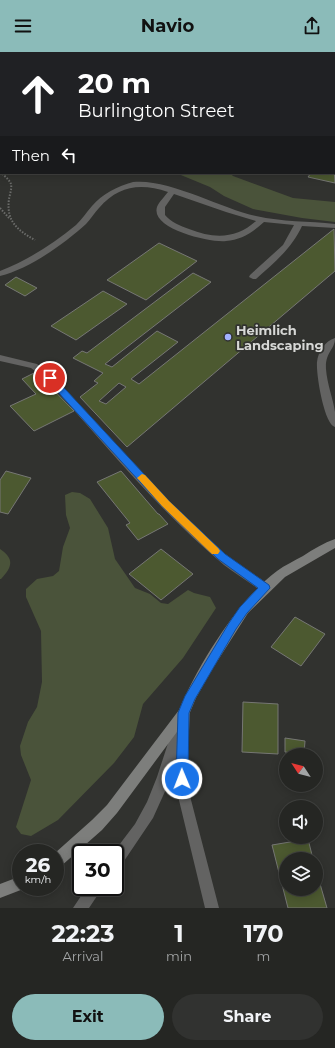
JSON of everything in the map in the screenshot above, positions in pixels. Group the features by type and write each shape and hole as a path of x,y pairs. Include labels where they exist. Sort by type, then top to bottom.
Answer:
{"street":[{"path":"0,274 15,268 50,248 79,227 90,217 94,208 106,197 125,186 142,183 173,190 235,213 262,220 335,226"},
{"path":"173,190 161,207 161,215 169,223 194,234 217,240 235,237 251,229 262,220"},
{"path":"253,277 284,251 294,236 299,224"},
{"path":"335,341 326,349 321,360 326,398 335,424"},
{"path":"0,358 34,366 50,378 166,503 219,554 265,588"},
{"path":"124,850 137,833 152,806 164,775 184,713 202,677 229,631 244,610 265,588 298,563 335,543"},
{"path":"64,854 97,825 112,809 184,713"},
{"path":"184,713 182,749 184,796 212,908"},
{"path":"0,891 12,886"},
{"path":"80,908 89,896"}],"path":[{"path":"2,174 10,181 11,187 7,209 9,218"},
{"path":"0,208 16,227 26,235 50,248"}],"green space":[{"path":"178,174 231,174 293,198 335,202 335,222 302,218 253,209 224,196 210,187"},
{"path":"72,492 80,493 90,499 108,528 115,559 135,588 150,594 161,603 168,604 188,590 210,597 216,608 183,658 143,704 134,737 114,763 58,820 31,836 21,834 16,827 31,780 21,755 20,746 28,722 37,707 42,682 41,631 26,597 26,589 37,579 53,576 59,571 63,547 70,528 66,515 65,495"},
{"path":"0,549 8,556 10,560 8,571 1,579 0,579"}],"building":[{"path":"310,174 334,174 335,183 308,177"},
{"name":"Heimlich Landscaping","path":"334,229 335,271 127,447 80,397 98,383 94,381 103,373 73,358 82,351 87,353 193,273 211,282 105,364 112,367 157,331 178,342 131,379 139,384","holes":["119,383 126,387 106,404 99,401"]},
{"path":"159,243 197,261 146,300 107,280"},
{"path":"16,277 37,288 25,296 5,285"},
{"path":"103,291 127,304 76,340 51,326"},
{"path":"36,372 74,411 34,431 10,406 36,394 22,379"},
{"path":"6,471 31,478 8,514 0,512 0,480"},
{"path":"121,471 168,524 138,540 126,525 130,523 97,482"},
{"path":"161,549 193,574 161,600 129,574"},
{"path":"295,617 325,634 301,666 271,647"},
{"path":"243,702 278,704 278,754 242,752"},
{"path":"285,738 305,741 304,748 285,748"},
{"path":"309,844 311,852 279,852 279,873 272,845"},
{"path":"323,894 327,908 288,908 285,896 323,896"}],"slow traffic":[{"path":"142,478 215,551"}],"place":[{"name":"Heimlich Landscaping","path":"228,337"}],"route":[{"path":"50,378 166,503 214,550 229,563 265,588 244,610 233,626 191,696 184,713 182,779"}]}
